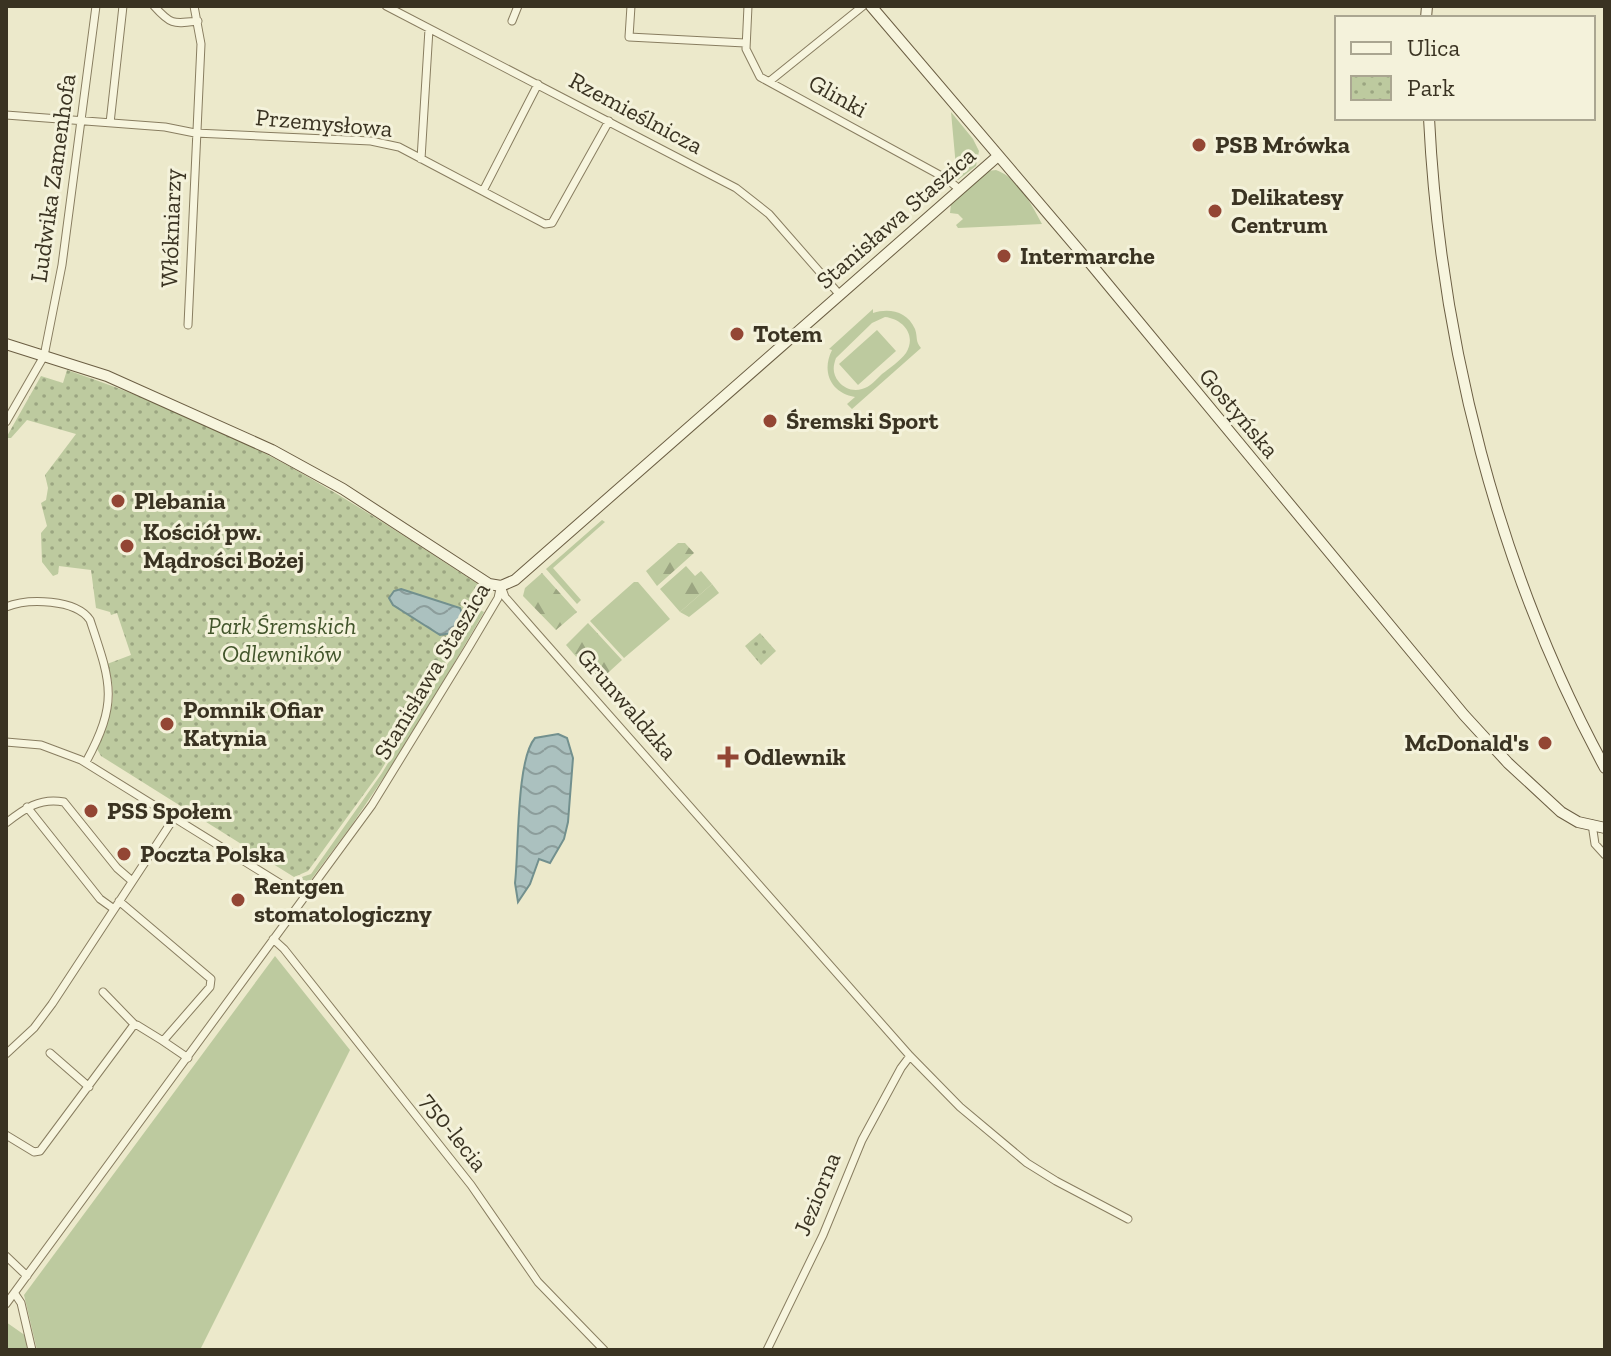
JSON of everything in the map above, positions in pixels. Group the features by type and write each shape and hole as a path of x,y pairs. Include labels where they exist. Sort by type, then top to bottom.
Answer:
{"main road":[{"name":"Gostyńska","path":"871,6 1090,263 1475,728 1556,808 1573,820 1605,828"},
{"path":"1429,120 1437,208 1455,332 1485,464 1535,617 1579,721 1605,768"},
{"name":"Stanisława Staszica","path":"501,586 515,580 998,156"},
{"name":"Grunwaldzka","path":"6,344 122,382 272,450 343,489 489,584 501,586"},
{"path":"1592,824 1605,819"}],"street":[{"name":"Ludwika Zamenhofa","path":"6,422 44,356 62,265 96,6"},
{"path":"110,123 123,6"},
{"path":"154,6 175,24 198,21"},
{"name":"Włókniarzy","path":"188,325 201,44 194,6"},
{"name":"Rzemieślnicza","path":"386,6 736,188 769,214 839,294"},
{"path":"512,21 518,6"},
{"path":"631,6 629,37 745,43 748,6"},
{"path":"770,81 863,6"},
{"path":"421,159 429,29"},
{"name":"Glinki","path":"745,43 757,73 947,179 959,189"},
{"path":"483,191 538,84"},
{"name":"Przemysłowa","path":"6,115 165,127 195,133 371,141 399,147 545,224 552,223 609,121"},
{"name":"Stanisława Staszica","path":"6,1304 399,765 494,604 501,586"},
{"name":"Grunwaldzka","path":"501,586 509,602 910,1056 960,1107 1027,1163 1128,1219"},
{"path":"6,607 21,601 63,604 84,612 90,620 109,681 110,697 86,762"},
{"path":"6,742 41,745 86,762 286,887 306,894"},
{"path":"6,823 27,807 55,801 66,804 117,868 132,881"},
{"path":"27,807 100,899 114,909"},
{"path":"6,1054 48,1010 174,818"},
{"path":"1592,824 1595,844 1605,855"},
{"path":"119,901 211,979 210,987 163,1041"},
{"name":"750-lecia","path":"273,939 471,1185 538,1282 604,1350"},
{"path":"103,992 135,1025 188,1058"},
{"path":"6,1135 34,1152 40,1151 135,1025"},
{"path":"50,1053 89,1087"},
{"name":"Jeziorna","path":"767,1350 827,1225 859,1145 910,1056"},
{"path":"6,1256 27,1276"},
{"path":"15,1294 23,1307 32,1350"}],"green space":[{"path":"951,112 979,151 976,166 958,180 950,177 956,167"},
{"path":"996,170 1017,185 1042,224 958,228 956,225 963,219 958,214 950,213 951,204 988,171"},
{"path":"873,309 873,313 891,311 907,318 915,329 921,348 852,409 847,404 855,397 840,391 830,380 828,366 832,350 829,349","holes":["885,317 892,318 909,334 906,353 868,387 855,390 843,386 834,373 836,358 872,323"]},
{"path":"877,330 896,351 858,385 839,364"},
{"name":"Park Śremskich Odlewników","path":"67,370 167,408 264,453 346,499 478,584 470,595 481,603 380,772 308,871 294,877 101,756 96,747 112,707 113,688 107,664 131,655 117,613 111,615 96,608 91,570 59,566 58,574 53,576 42,562 41,533 47,526 41,503 46,500 48,488 45,475 76,434 27,420 11,438 6,438 41,376 63,383"},
{"path":"602,520 605,522 553,568 581,600 577,604 546,569"},
{"path":"678,543 685,543 694,553 657,586 646,571"},
{"path":"686,566 695,576 701,571 712,584 680,612 660,589"},
{"path":"542,573 577,612 556,630 523,596 525,588"},
{"path":"634,582 638,582 670,619 624,658 590,621"},
{"path":"712,584 719,593 689,617 680,612"},
{"path":"480,610 484,612 411,737 351,826 310,881 299,886 290,884 311,874 382,773"},
{"path":"588,623 622,660 598,682 566,645"},
{"path":"760,633 776,651 761,665 745,646"},
{"path":"275,956 350,1050 200,1350 37,1350 24,1295"},
{"path":"6,1322 26,1336 27,1350 6,1350"}],"water":[{"path":"401,589 460,608 465,621 457,632 440,635 393,605 389,598 394,591"},
{"path":"558,734 567,738 573,758 564,839 550,863 539,859 530,884 518,902 515,883 524,765 535,738"}],"place":[{"name":"PSB Mrówka","path":"1199,145"},
{"name":"Delikatesy Centrum","path":"1215,211"},
{"name":"Intermarche","path":"1004,256"},
{"name":"Totem","path":"737,334"},
{"name":"Śremski Sport","path":"770,421"},
{"name":"Plebania","path":"118,501"},
{"name":"Kościół pw. Mądrości Bożej","path":"127,546"},
{"name":"Pomnik Ofiar Katynia","path":"167,724"},
{"name":"McDonald's","path":"1545,743"},
{"name":"Odlewnik","path":"728,757"},
{"name":"PSS Społem","path":"91,811"},
{"name":"Poczta Polska","path":"124,854"},
{"name":"Rentgen stomatologiczny","path":"238,900"}]}
